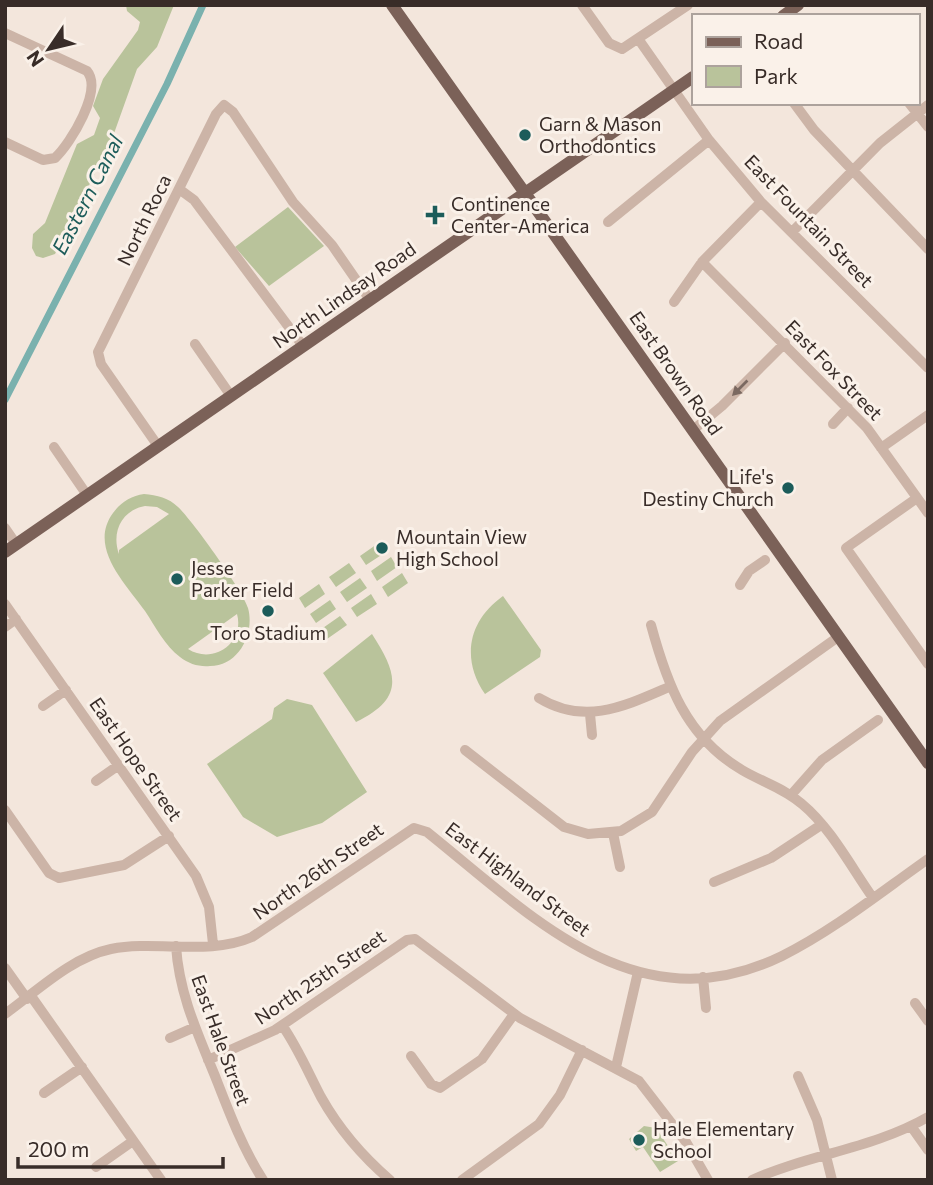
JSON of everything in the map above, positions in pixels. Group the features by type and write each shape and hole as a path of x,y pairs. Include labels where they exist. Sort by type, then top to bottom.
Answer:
{"main road":[{"name":"East Brown Road","path":"392,5 928,763"},
{"name":"North Lindsay Road","path":"11,548 692,78"}],"street":[{"path":"582,5 609,43 618,49 639,40 686,6"},
{"path":"5,33 84,69 91,76 91,86 81,122 60,154 52,160 43,160 5,142"},
{"path":"639,40 674,91"},
{"name":"East Fountain Street","path":"674,91 709,140 761,202 928,368"},
{"name":"North Roca","path":"158,446 101,363 98,352 216,114 224,105 233,112 293,202 332,245 370,300"},
{"path":"795,105 814,130 928,248"},
{"path":"910,105 928,127"},
{"path":"793,231 916,113 928,106"},
{"path":"608,222 709,140"},
{"path":"179,188 194,200 227,248 265,290 303,346"},
{"path":"674,302 702,262 761,202"},
{"name":"East Fox Street","path":"702,262 848,408 928,513"},
{"path":"195,344 231,396"},
{"path":"693,430 717,411 785,344"},
{"path":"833,424 848,408"},
{"path":"881,448 928,415"},
{"path":"54,447 87,495"},
{"path":"917,498 846,548 928,664"},
{"name":"North Lindsay Road","path":"5,528 11,548"},
{"path":"740,585 749,571 765,560"},
{"name":"East Hope Street","path":"5,604 169,836 204,891 213,944"},
{"path":"5,627 16,620"},
{"path":"651,625 669,687 702,739 735,766 791,795 821,825 873,898"},
{"path":"465,750 557,823 579,833 613,833 629,827 652,812 702,739 731,713 838,637"},
{"path":"539,698 559,709 590,714 616,709 669,687"},
{"path":"43,706 65,690"},
{"path":"590,714 592,735"},
{"path":"791,795 822,760 878,720"},
{"path":"96,781 119,765"},
{"path":"5,810 49,873 59,878 124,865 169,836"},
{"path":"714,882 771,858 821,825"},
{"name":"East Highland Street","path":"417,827 566,942 601,960 638,972 703,977 743,970 781,956 873,898 928,859"},
{"name":"North 26th Street","path":"5,1014 74,965 103,951 239,942 258,934 407,831 417,827"},
{"path":"613,833 620,867"},
{"name":"North 25th Street","path":"208,1060 254,1041 282,1025 412,938 421,942 514,1014"},
{"name":"East Hale Street","path":"176,946 180,986 195,1027 238,1134 264,1180"},
{"path":"5,968 82,1067 161,1180"},
{"path":"616,1067 638,972"},
{"path":"703,977 706,1008"},
{"path":"915,1003 928,1021"},
{"path":"411,1056 430,1084 440,1088 482,1059 514,1014 616,1067 639,1082 686,1142 708,1180"},
{"path":"282,1025 342,1130 365,1157 390,1180"},
{"path":"170,1038 195,1027"},
{"path":"462,1180 525,1136 545,1117 582,1050"},
{"path":"44,1093 82,1067"},
{"path":"798,1076 817,1120 832,1180"},
{"path":"752,1180 786,1165 870,1143 928,1117"},
{"path":"911,1126 928,1150"},
{"path":"96,1167 133,1141"}],"green space":[{"path":"126,5 174,5 157,47 137,69 112,139 55,254 43,258 36,256 32,248 33,234 45,223 77,144 94,135 100,118 93,106 103,79 138,30 140,22 127,11"},
{"path":"288,207 324,246 269,286 235,247"},
{"path":"149,494 162,498 178,507 216,556 244,599 250,618 247,637 237,654 220,665 202,666 180,657 165,642 112,564 107,552 106,526 119,506 139,495","holes":["145,506 157,507 169,514 119,550 119,554 116,538 120,523 130,512","237,614 236,634 225,648 217,653 207,654 188,649"]},
{"path":"380,542 386,552 366,565 360,556"},
{"path":"391,557 397,567 377,581 371,571"},
{"path":"349,563 356,573 336,587 329,577"},
{"path":"402,573 408,583 388,597 382,587"},
{"path":"360,578 367,588 347,602 340,592"},
{"path":"319,584 325,594 305,608 299,598"},
{"path":"371,594 377,604 357,617 351,608"},
{"path":"503,596 541,650 540,657 485,694 473,667 472,641 482,617"},
{"path":"330,600 336,609 316,623 310,614"},
{"path":"340,616 347,625 327,639 320,630"},
{"path":"372,634 387,661 392,684 383,704 356,722 323,673"},
{"path":"287,699 312,705 367,792 322,823 277,837 243,817 207,764 272,719 274,708"},
{"path":"644,1126 656,1128 678,1161 660,1172 643,1147 636,1151 629,1139"}],"waterway":[{"name":"Eastern Canal","path":"5,400 167,84 203,5"}],"place":[{"name":"Garn & Mason Orthodontics","path":"525,135"},
{"name":"Continence Center-America","path":"435,215"},
{"name":"Life's Destiny Church","path":"788,488"},
{"name":"Mountain View High School","path":"382,548"},
{"name":"Jesse Parker Field","path":"177,579"},
{"name":"Toro Stadium","path":"268,611"},
{"name":"Hale Elementary School","path":"639,1140"}]}
